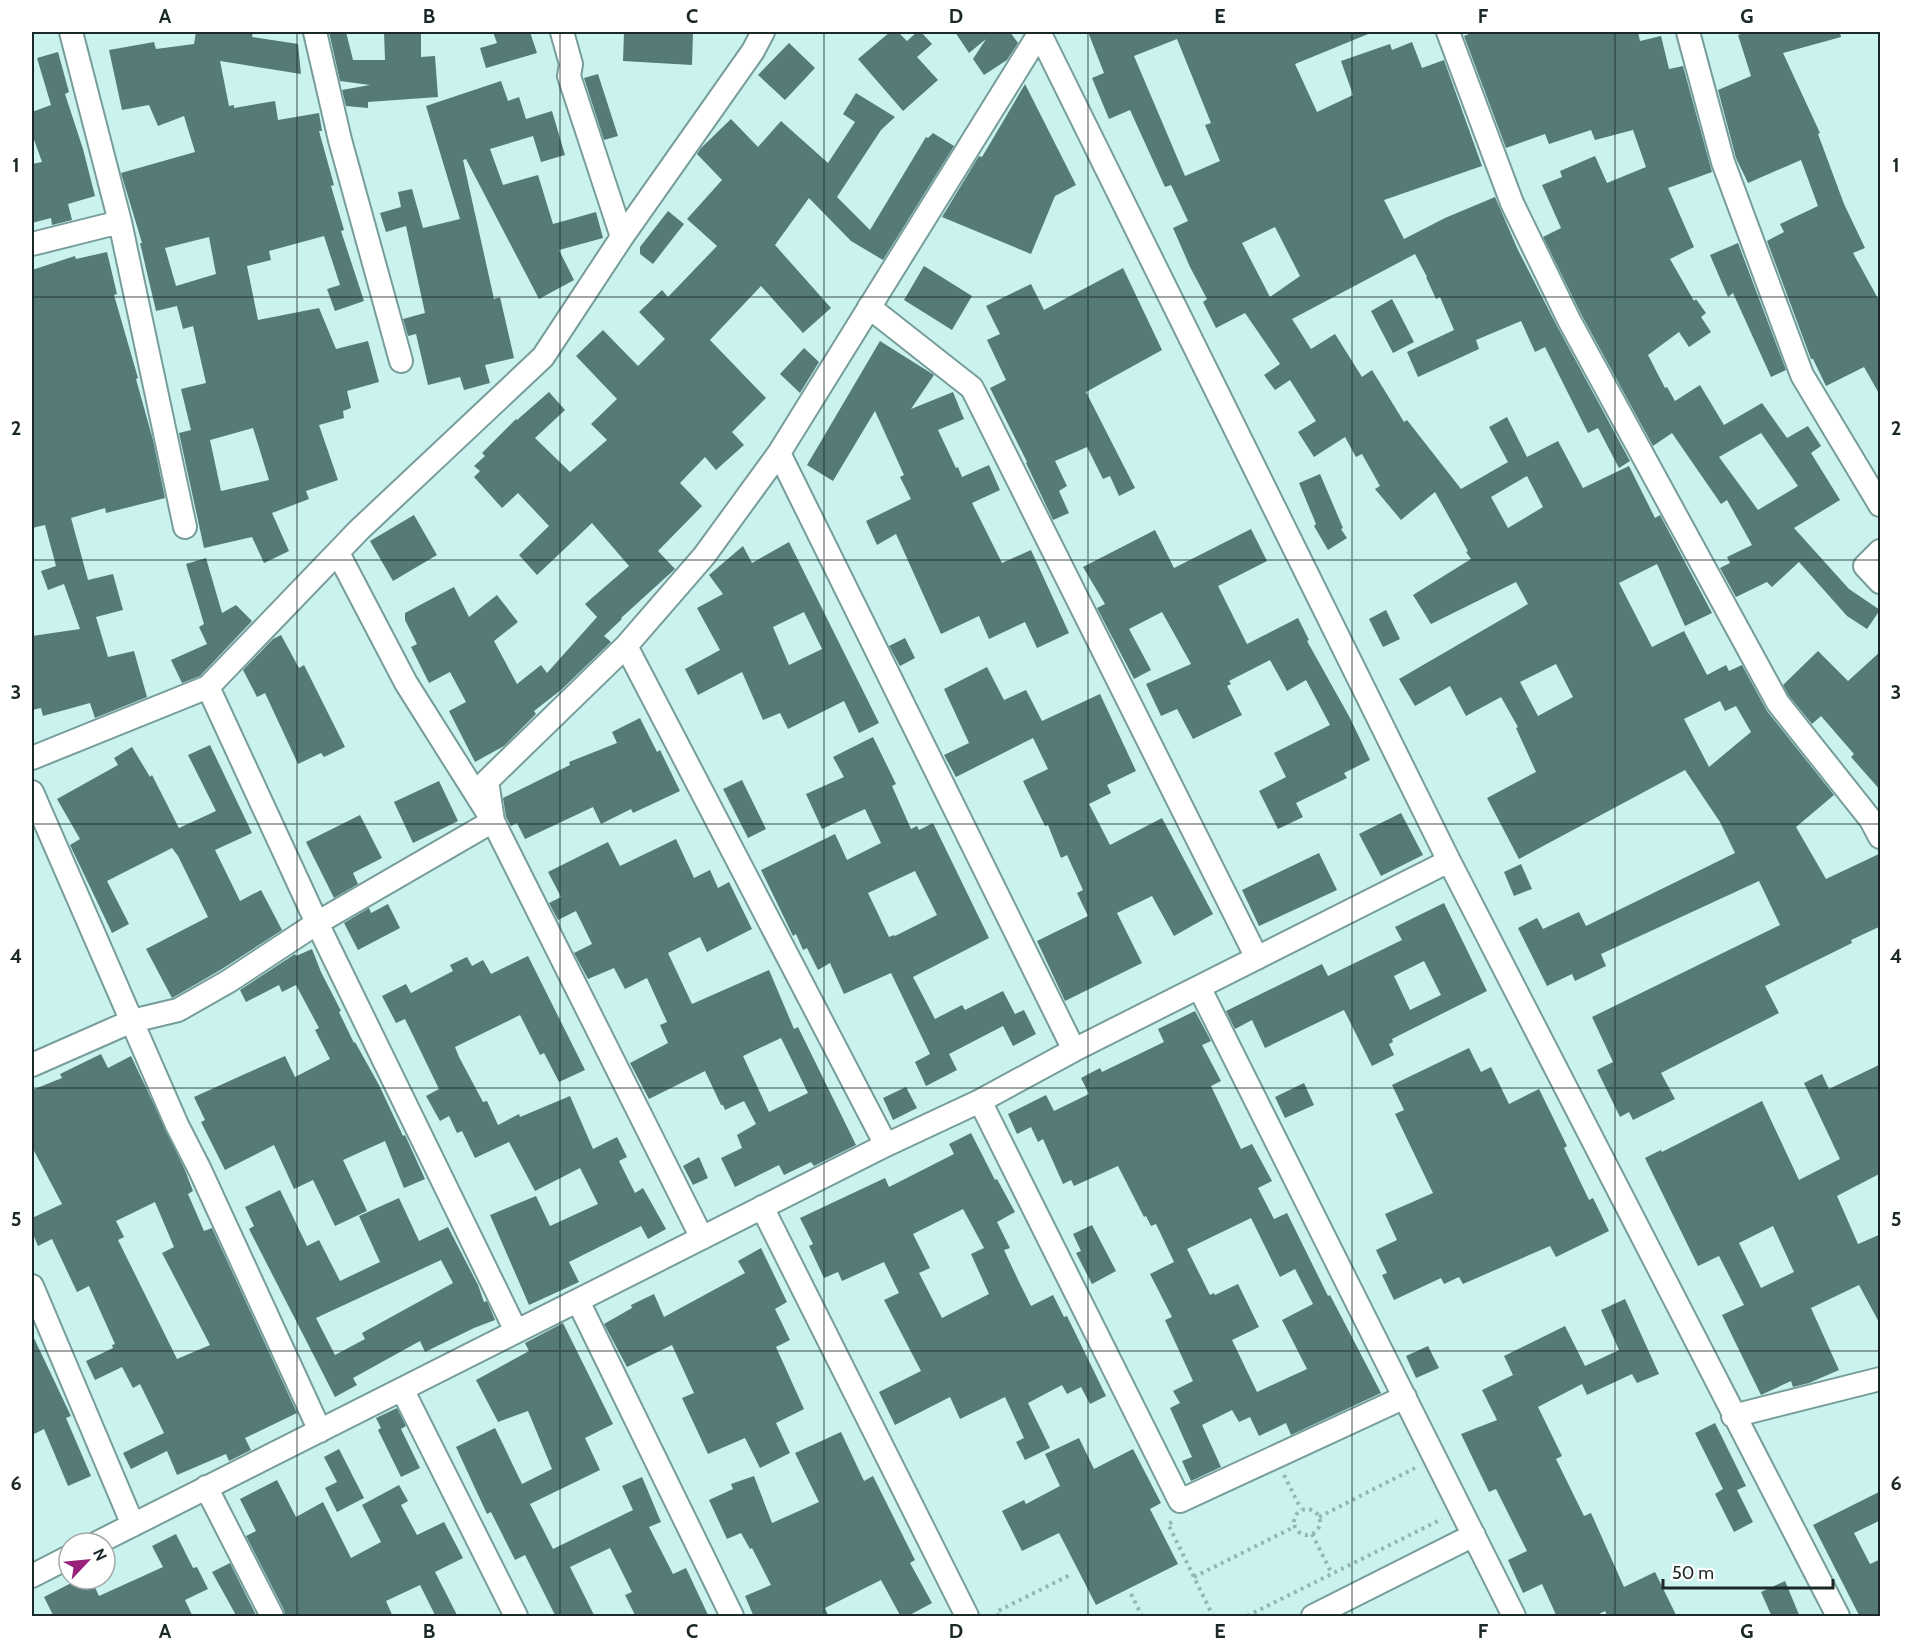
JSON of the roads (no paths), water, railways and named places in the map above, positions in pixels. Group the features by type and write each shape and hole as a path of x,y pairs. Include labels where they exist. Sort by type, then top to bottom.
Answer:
{"street":[{"path":"71,32 120,222 185,527"},
{"path":"315,32 340,140 401,361"},
{"path":"562,32 572,64 568,76 622,237"},
{"path":"32,758 208,687 359,530 543,357 622,237 753,51 763,32"},
{"path":"1448,32 1512,203 1569,320 1778,703 1871,820 1881,837"},
{"path":"1688,32 1723,162 1803,375 1881,505"},
{"path":"493,821 487,781 626,646 704,556 779,453 1039,33"},
{"path":"1039,33 1449,861 1838,1617"},
{"path":"32,244 120,222"},
{"path":"869,307 972,388 1257,958"},
{"path":"779,453 1074,1050"},
{"path":"1881,551 1865,566 1881,582"},
{"path":"338,553 406,683 493,821 702,1238"},
{"path":"626,646 886,1145"},
{"path":"208,687 317,923 516,1331"},
{"path":"32,792 177,1125 320,1431"},
{"path":"32,1065 132,1021 178,1010 229,981 317,923 493,821"},
{"path":"117,1533 762,1207 980,1101 1074,1050 1449,861"},
{"path":"1199,987 1515,1617"},
{"path":"980,1101 1180,1501 1405,1397"},
{"path":"762,1207 967,1617"},
{"path":"32,1286 133,1525"},
{"path":"578,1301 732,1617"},
{"path":"1733,1416 1881,1379"},
{"path":"402,1389 516,1617"},
{"path":"206,1487 272,1617"},
{"path":"1313,1617 1474,1535"},
{"path":"32,1576 57,1563"}]}
